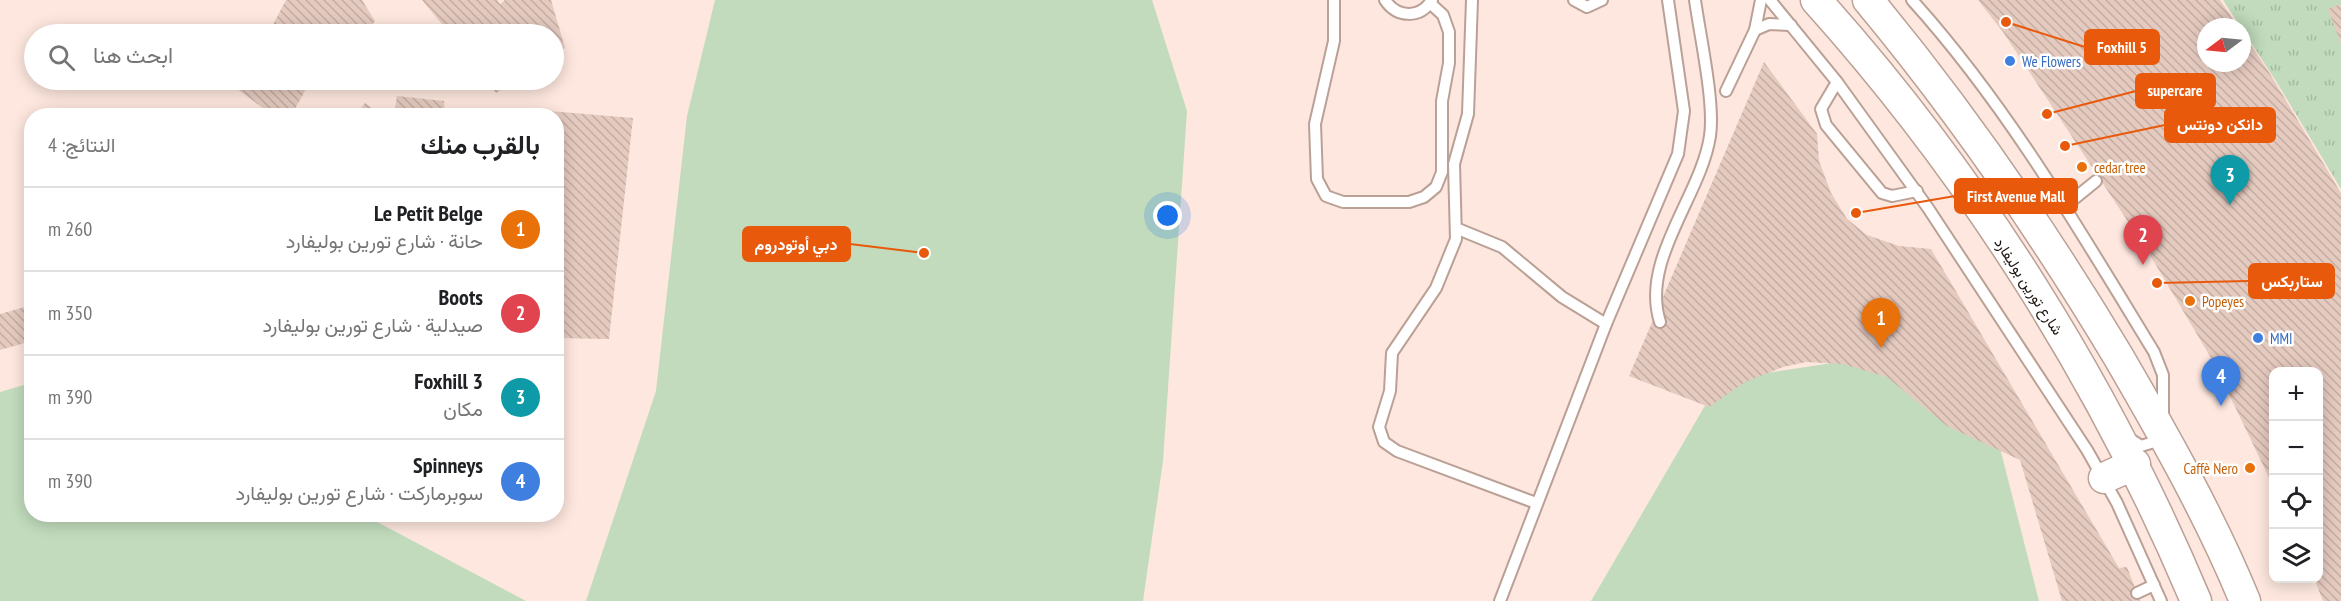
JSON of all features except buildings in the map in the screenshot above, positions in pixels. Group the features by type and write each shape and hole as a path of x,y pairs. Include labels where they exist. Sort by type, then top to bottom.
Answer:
{"main road":[{"name":"شارع تورين بوليفارد","path":"1816,0 1872,63 1959,178 2038,296 2135,464 2196,601"},
{"path":"1868,0 1938,86 2036,224 2162,431 2245,601"},
{"path":"2104,478 2135,464"}],"lane":[{"path":"1334,0 1330,63 1316,113 1317,179 1326,196 1344,202 1417,201 1431,193 1440,179 1442,101 1449,63 1449,32 1443,15 1431,1 1419,12 1405,14 1392,8 1385,0"},
{"path":"1472,0 1468,114 1454,164 1458,229 1453,249 1436,288 1392,353 1390,391 1380,421 1381,435 1390,447 1397,451 1536,503"},
{"path":"1574,0 1587,6 1602,0"},
{"path":"1500,601 1606,324 1682,140 1684,111 1668,0"},
{"path":"1660,322 1654,297 1658,273 1706,150 1711,127 1695,0"},
{"path":"1726,91 1755,30 1761,0"},
{"path":"1770,0 1837,82 1917,191 2104,478 2161,601"},
{"path":"1912,0 1969,71 2064,207 2154,352 2163,375 2165,401 2162,431 2154,442 2141,446 2133,442 2110,421"},
{"path":"1755,30 1769,24 1791,26"},
{"path":"1837,82 1821,109 1826,125 1882,193 1892,196 1917,191"},
{"path":"2064,207 2096,181"},
{"path":"1458,229 1502,247 1562,297 1606,324"},
{"path":"2137,593 2154,585"}],"green space":[{"path":"715,0 1152,0 1187,111 1163,461 1143,601 586,601 656,391 687,116"},
{"path":"2223,0 2341,0 2341,189 2251,43 2251,18 2235,18"},
{"path":"1865,358 2000,448 2039,601 1591,601 1720,380"},
{"path":"24,385 24,522 377,522 526,601 0,601 0,392"}],"place":[{"name":"Foxhill 5","path":"2006,22"},
{"name":"We Flowers","path":"2010,61"},
{"name":"supercare","path":"2047,114"},
{"name":"دانكن دونتس","path":"2065,146"},
{"name":"cedar tree","path":"2082,167"},
{"name":"Foxhill 3","path":"2230,205"},
{"name":"First Avenue Mall","path":"1856,213"},
{"name":"دبي أوتودروم","path":"924,253"},
{"name":"Boots","path":"2143,265"},
{"name":"ستاربكس","path":"2157,283"},
{"name":"Popeyes","path":"2190,301"},
{"name":"MMI","path":"2258,338"},
{"name":"Le Petit Belge","path":"1881,348"},
{"name":"Spinneys","path":"2221,406"},
{"name":"Caffè Nero","path":"2250,468"}]}
